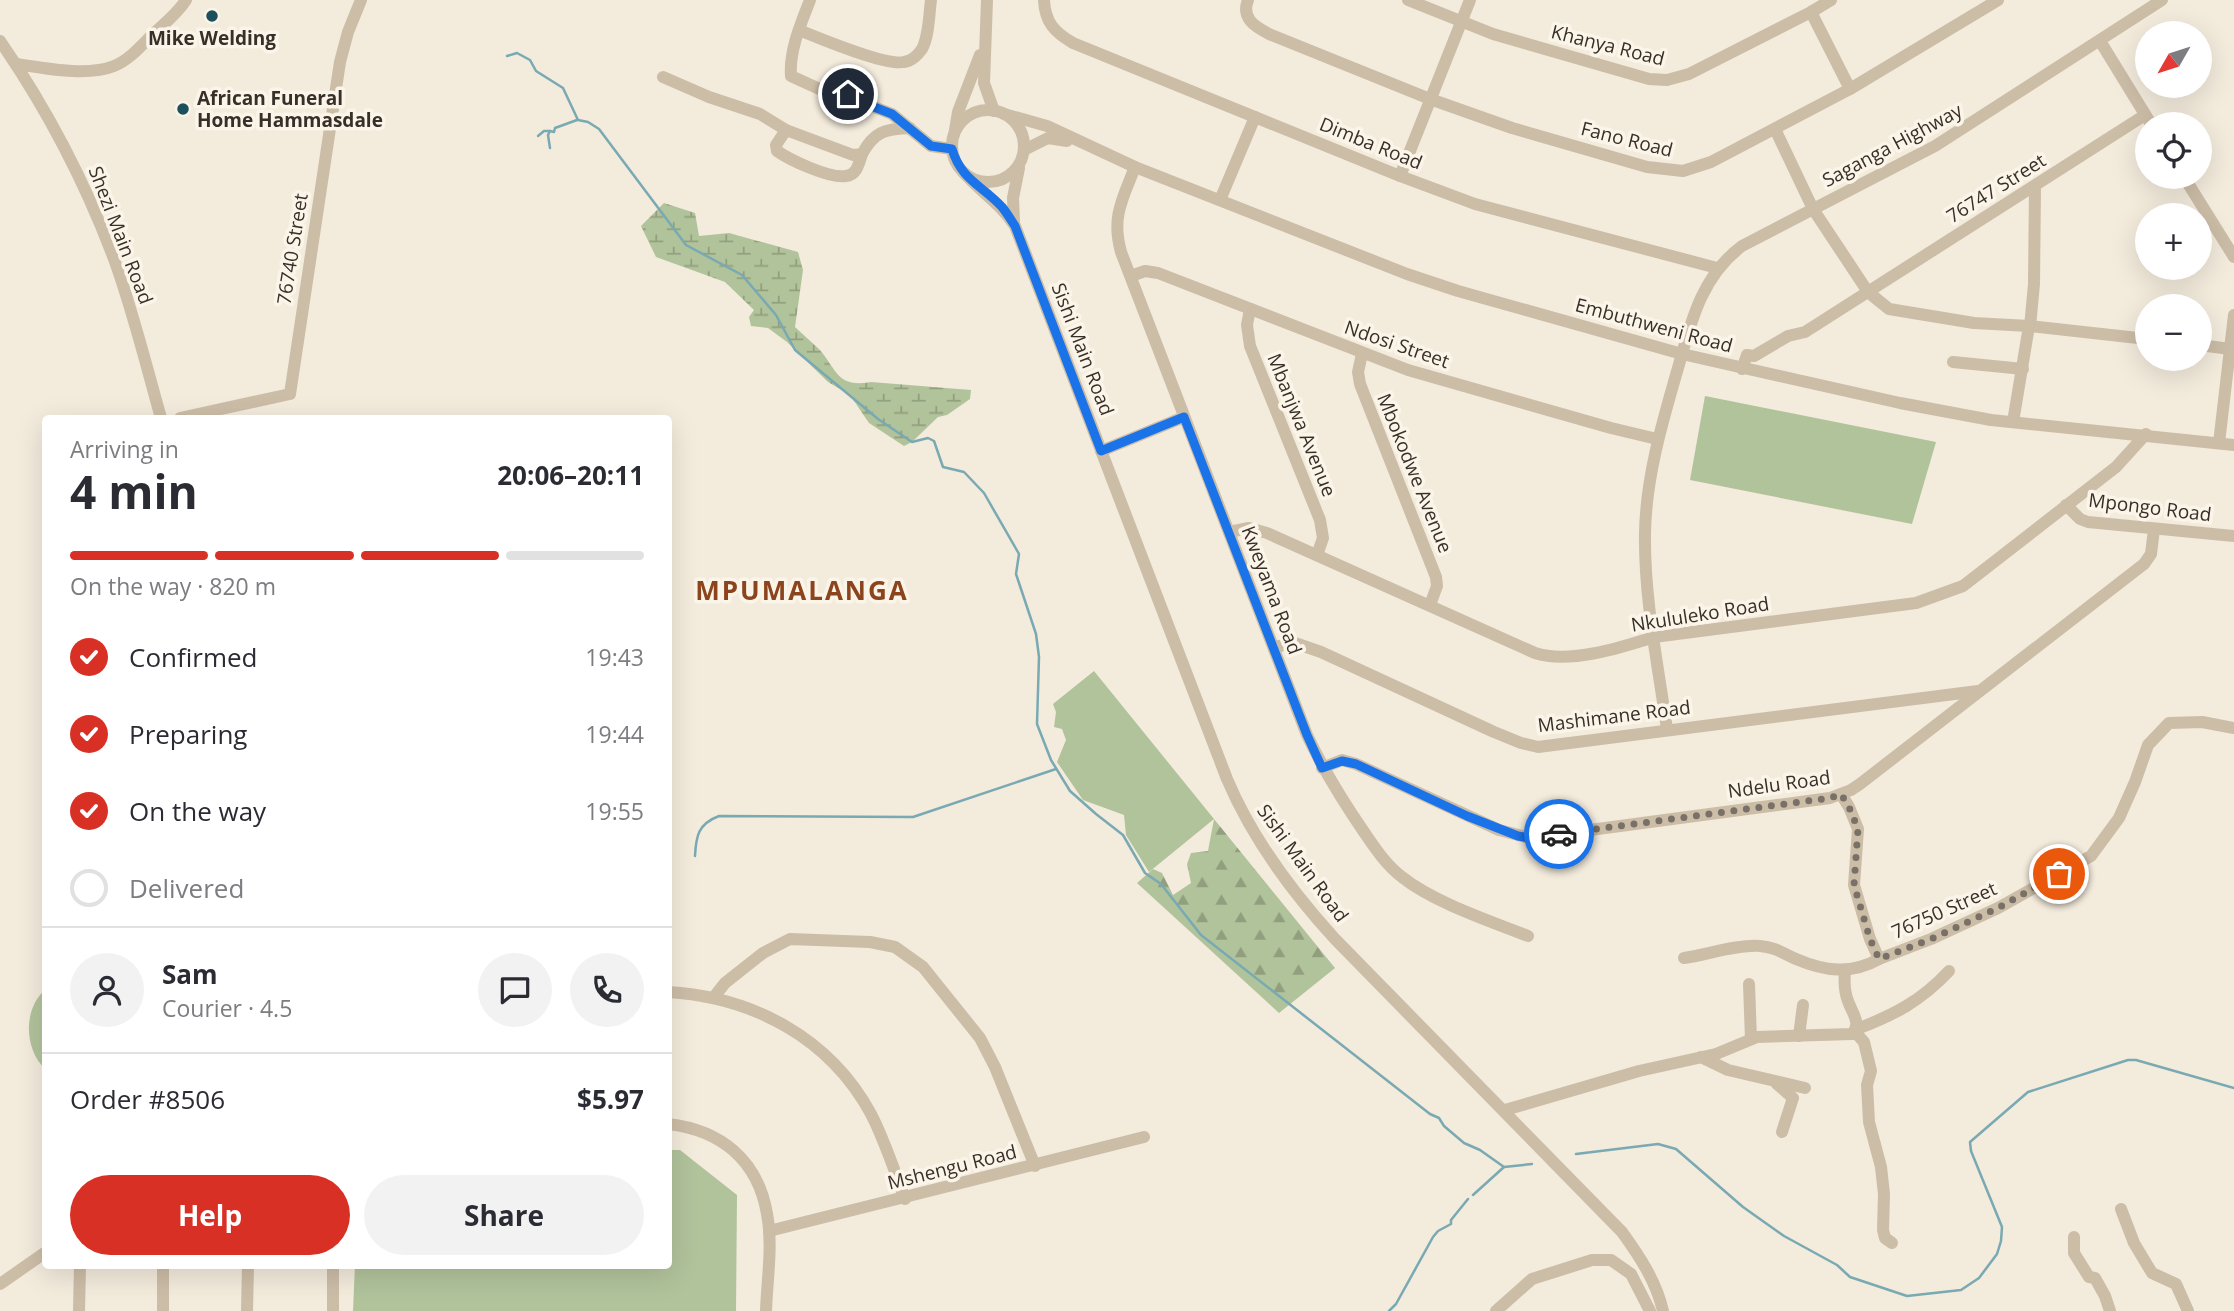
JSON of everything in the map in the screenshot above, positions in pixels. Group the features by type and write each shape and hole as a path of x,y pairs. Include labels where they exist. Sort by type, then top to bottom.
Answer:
{"street":[{"path":"16,64 62,71 115,66 128,58 178,11 186,0"},
{"name":"76740 Street","path":"194,415 290,394 335,86 348,32 361,0"},
{"path":"810,0 790,65 791,76 826,92 858,94 874,107 892,114 931,146 952,149"},
{"path":"799,30 866,54 903,62 911,60 922,48 931,0"},
{"path":"985,38 972,80 958,112 952,149 956,162 964,173 975,180 988,182 1001,180 1012,174 1020,164 1024,150 1020,129 999,112 984,83 987,0"},
{"name":"Dimba Road","path":"1044,0 1051,26 1073,43 1400,176 1475,204 1717,268"},
{"name":"Fano Road","path":"1248,0 1245,12 1257,27 1430,99 1512,128 1672,172 1695,169 1775,129 1850,89 1998,0"},
{"name":"Khanya Road","path":"1408,0 1461,22 1560,55 1649,79 1667,80 1689,74 1831,0"},
{"path":"1400,176 1470,0"},
{"name":"Saganga Highway","path":"1667,729 1649,595 1645,532 1647,500 1657,439 1682,354 1696,310 1717,268 1742,246 1935,146 2162,0"},
{"path":"1811,12 1850,89"},
{"name":"Shezi Main Road","path":"0,41 45,111 85,187 115,260 160,415"},
{"path":"2100,41 2143,112"},
{"path":"663,77 709,97 760,114 786,130 853,155 862,154"},
{"path":"954,134 960,123 970,115 981,111 999,112"},
{"name":"Embuthweni Road","path":"999,112 1047,126 1135,167 1445,287 1682,354 1900,403 2013,422 2234,444"},
{"path":"1220,200 1255,117"},
{"path":"786,130 776,145 777,150 788,159 830,174 847,176 858,169 862,154 875,135 897,128 910,128"},
{"name":"76747 Street","path":"1742,369 1747,355 1754,356 1788,336 1805,332 2035,186 2135,128"},
{"path":"1775,129 1813,209 1868,292 1882,305 1896,312 1974,323 2135,339"},
{"name":"Embuthweni Road","path":"1024,150 1048,138 1088,146"},
{"name":"Sishi Main Road","path":"1015,226 1013,198 1020,164"},
{"name":"Kweyama Road","path":"1135,167 1116,221 1116,235 1184,417 1322,768 1377,850 1402,878 1449,903 1528,936"},
{"name":"Sishi Main Road","path":"964,173 1002,206 1015,226 1227,779 1250,827 1315,917 1622,1233 1640,1256 1663,1311"},
{"path":"2013,422 2034,284 2035,186"},
{"path":"2212,226 2234,257"},
{"name":"Ndosi Street","path":"1131,276 1146,271 1158,273 1362,354 1473,390 1657,439"},
{"name":"Mbanjwa Avenue","path":"1250,309 1247,325 1250,346 1320,520 1323,538 1317,555"},
{"path":"2219,443 2234,315"},
{"path":"2212,347 2230,349"},
{"name":"Mbokodwe Avenue","path":"1362,354 1358,372 1360,384 1436,577 1437,586 1430,605"},
{"path":"1953,362 2023,369"},
{"path":"1101,451 1184,417"},
{"name":"Nkululeko Road","path":"1229,532 1241,529 1258,530 1547,657 1616,649 1654,637 1916,603 1943,595 1963,586 2116,467 2146,434"},
{"name":"Mpongo Road","path":"2066,505 2080,519 2088,522 2234,536"},
{"name":"Ndelu Road","path":"1322,768 1342,761 1356,764 1499,830 1530,838 1830,798 1860,784 2144,564 2151,554 2154,529"},
{"name":"Mashimane Road","path":"1273,647 1295,643 1321,652 1494,732 1538,747 1978,691"},
{"name":"76750 Street","path":"1841,794 1858,829 1854,885 1870,939 1879,959 1931,939 1998,908 2091,856 2119,818 2148,745 2169,723 2202,722 2234,728"},
{"path":"714,997 725,983 762,953 790,939 870,942 895,947 923,967 980,1038 995,1067 1035,1167"},
{"path":"1684,958 1757,946 1779,949 1816,967 1845,971 1865,967 1879,959"},
{"path":"1845,971 1843,984 1856,1019 1856,1030 1864,1042 1871,1071 1867,1085 1869,1122 1881,1167 1884,1194 1883,1230 1885,1238 1892,1243"},
{"path":"1505,1110 1639,1071 1701,1057 1751,1039 1779,1035 1843,1036 1906,1008 1934,987 1949,971"},
{"path":"1749,984 1751,1039"},
{"path":"672,992 714,997 751,1008 783,1023 811,1042 844,1074 870,1114 905,1199"},
{"path":"1799,1036 1802,1005"},
{"path":"1701,1057 1728,1070 1805,1088"},
{"path":"1774,1082 1793,1098 1782,1132"},
{"path":"672,1125 706,1132 723,1142 741,1156 755,1177 763,1196 769,1231 766,1311"},
{"name":"Mshengu Road","path":"769,1231 1035,1167 1144,1137"},
{"path":"2121,1209 2134,1243 2152,1273 2176,1284 2188,1311"},
{"path":"2074,1237 2074,1253 2089,1277 2095,1278 2110,1311"},
{"path":"0,1284 42,1255"},
{"path":"1496,1311 1532,1279 1592,1260 1611,1260 1631,1274 1650,1311"},
{"path":"79,1311 80,1269"},
{"path":"163,1269 163,1311"},
{"path":"247,1311 248,1269"},
{"path":"333,1269 333,1311"}],"green space":[{"path":"664,203 695,213 699,236 729,233 798,252 803,270 795,327 820,350 844,380 971,390 970,399 947,415 938,417 912,442 904,446 869,423 850,395 828,382 787,342 768,328 751,326 749,317 754,310 725,282 656,257 641,226"},
{"path":"1705,396 1936,442 1912,524 1690,480"},
{"path":"1094,671 1214,819 1149,872 1126,835 1124,815 1083,800 1057,762 1066,740 1062,729 1054,727 1056,712 1053,704"},
{"path":"1214,819 1335,968 1279,1013 1137,883 1153,869 1162,873 1173,895 1191,883 1187,864 1191,853 1208,851"},
{"path":"42,993 42,1066 33,1051 29,1029 30,1018"},
{"path":"672,1150 680,1150 737,1195 736,1311 353,1311 355,1269 672,1269"}],"waterway":[{"path":"507,56 517,53 530,60 536,71 563,88 578,120 588,122 599,129 686,245 742,275 776,315 795,350 878,419 912,442 928,438 934,441 943,467 964,472 984,493 1019,554 1016,574 1036,634 1039,657 1037,724 1051,760 1070,791 1123,835 1145,873 1161,884 1201,935 1430,1114 1439,1118 1444,1126 1464,1143 1480,1150 1504,1167"},
{"path":"550,148 550,131 554,132 555,128 577,120"},
{"path":"538,136 544,131 550,131"},
{"path":"695,856 699,832 719,816 913,817 1056,769"},
{"path":"1576,1154 1658,1144 1676,1149 1743,1207 1784,1236 1837,1265 1850,1277 1907,1296 1961,1290 1979,1278 1997,1254 2002,1227 1971,1151 1970,1142 2028,1092 2128,1060 2234,1088"},
{"path":"1473,1195 1504,1167 1532,1164"},
{"path":"1389,1311 1396,1304 1433,1237 1451,1224 1451,1220 1468,1199"}],"way so far":[{"path":"1559,834 1830,798 1841,794 1858,829 1854,885 1870,939 1879,959 1931,939 2018,899 2059,874"}],"place":[{"name":"Mike Welding","path":"212,16"},
{"name":"African Funeral Home Hammasdale","path":"183,109"}],"district":[{"name":"MPUMALANGA","path":"802,590"}],"route":[{"path":"848,94 858,94 874,107 892,114 931,146 952,149 956,162 964,173 1002,206 1015,226 1101,451 1184,417 1322,768 1338,761 1356,764 1499,830 1530,838 1559,834"}]}
